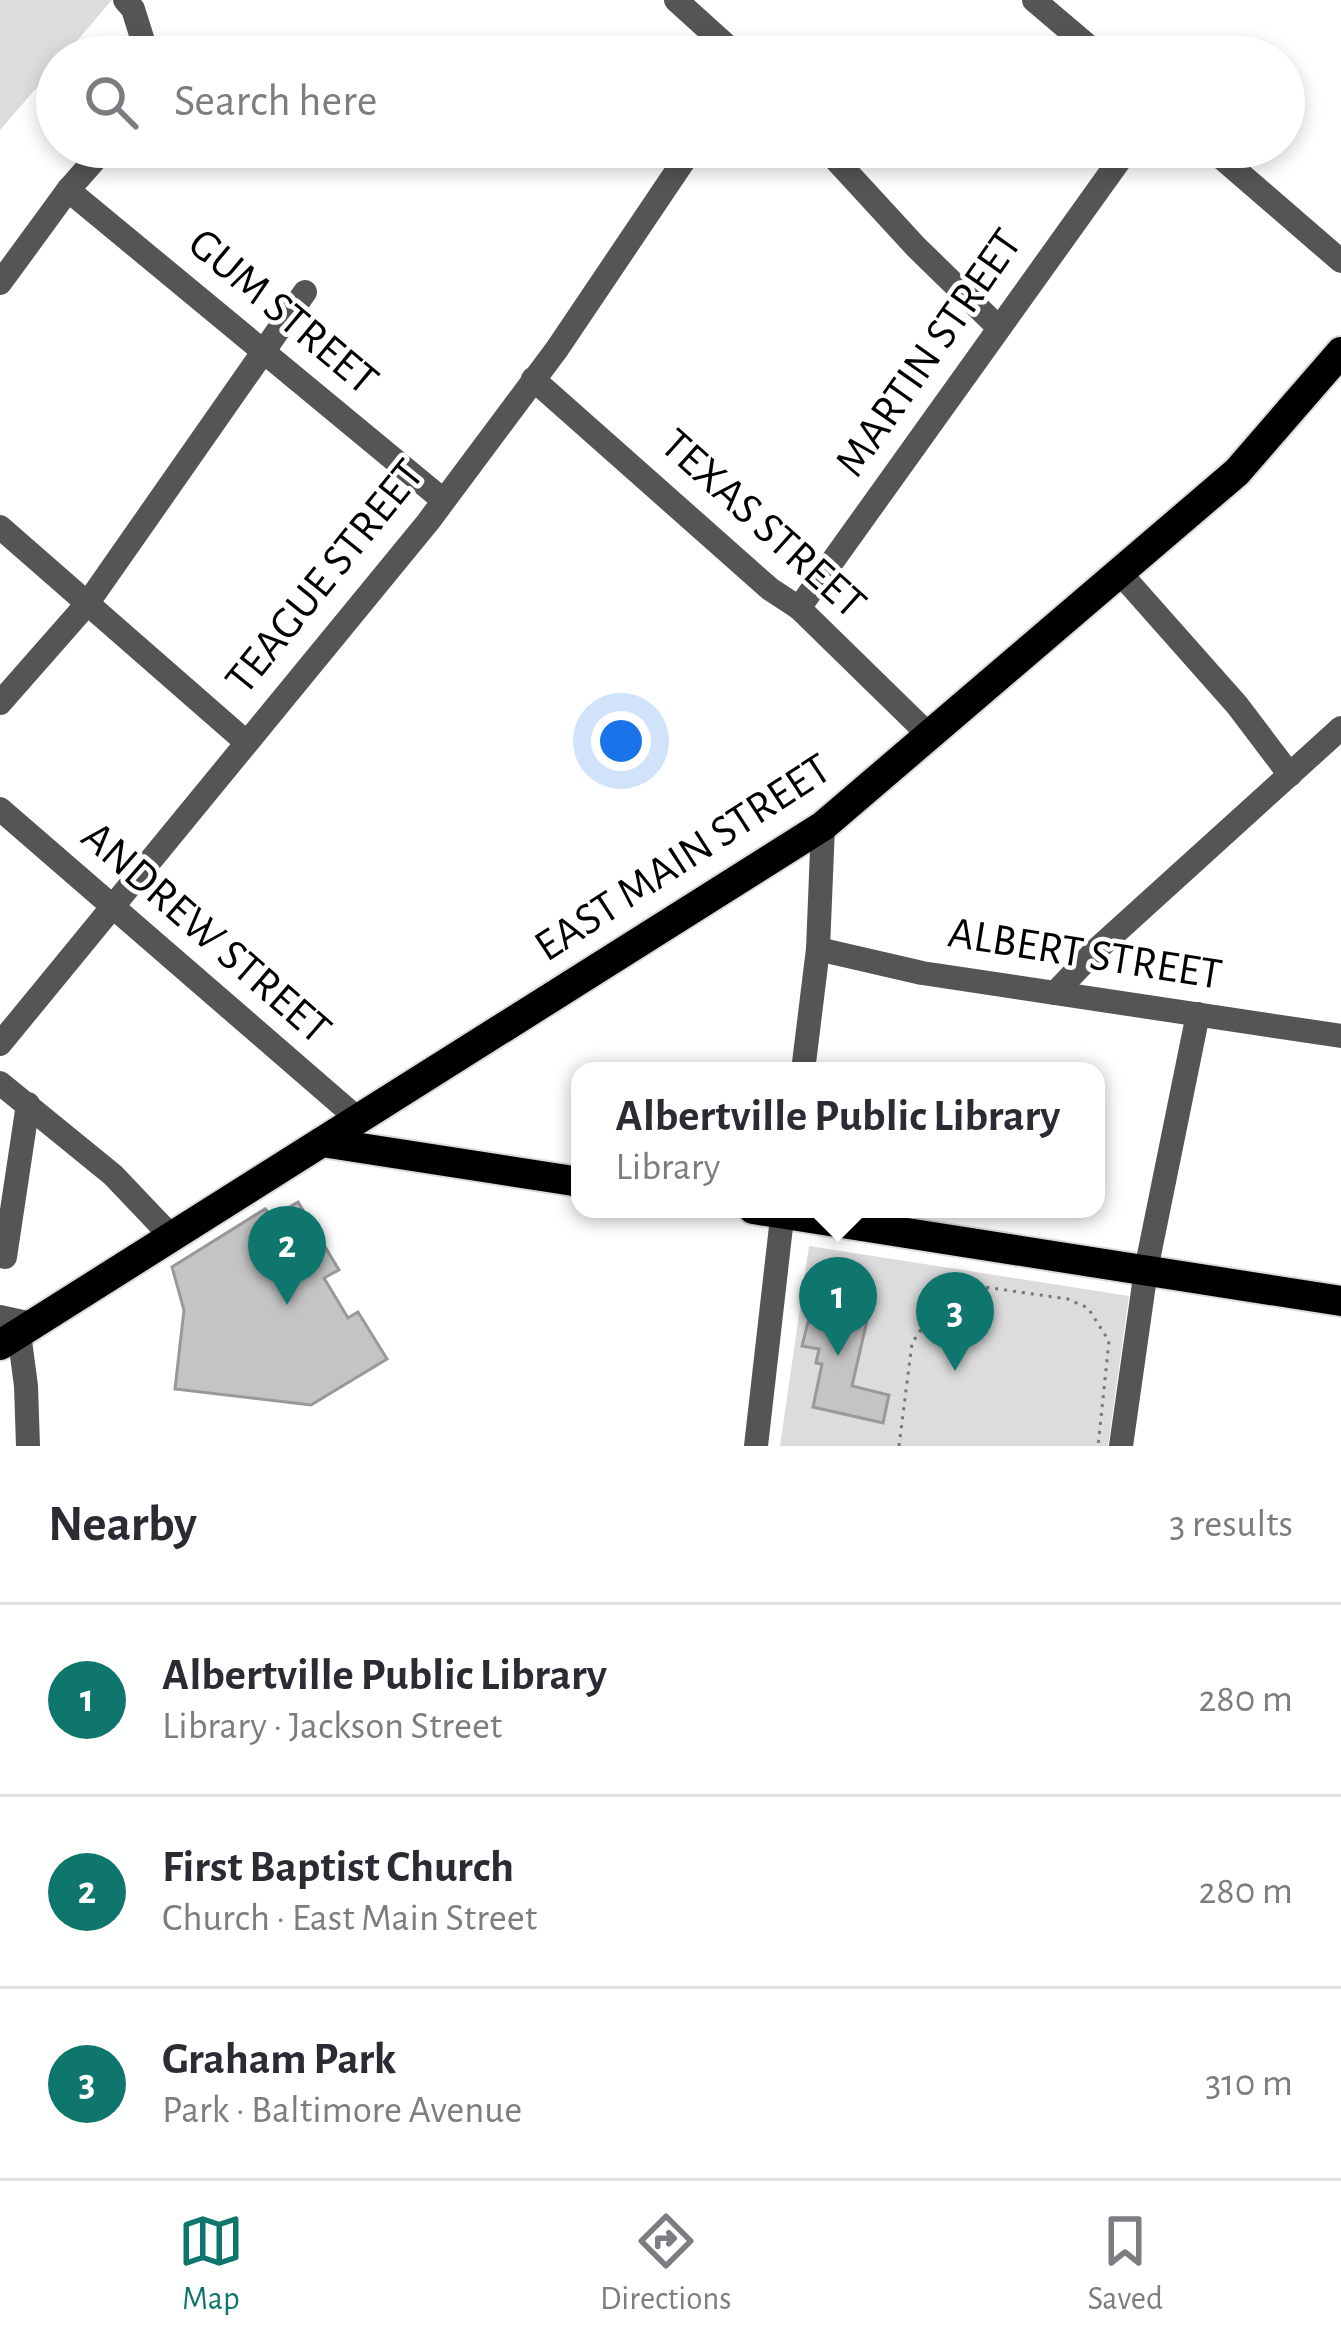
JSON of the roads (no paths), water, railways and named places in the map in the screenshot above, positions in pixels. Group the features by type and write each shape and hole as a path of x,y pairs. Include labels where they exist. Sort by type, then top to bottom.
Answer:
{"main road":[{"name":"EAST MAIN STREET","path":"13,1330 824,826 1264,446 1341,352"},
{"path":"322,1142 571,1181"},
{"path":"817,1218 1341,1300"}],"street":[{"path":"125,0 143,36"},
{"path":"676,0 716,36"},
{"path":"1034,0 1076,36"},
{"path":"0,283 87,168"},
{"name":"TEAGUE STREET","path":"0,1044 443,500 679,168"},
{"path":"844,168 998,326"},
{"name":"MARTIN STREET","path":"799,608 1114,168"},
{"path":"1233,168 1341,261"},
{"name":"GUM STREET","path":"68,190 443,500"},
{"path":"0,703 87,604 305,292"},
{"name":"TEXAS STREET","path":"533,379 770,589 799,608 931,737"},
{"path":"0,527 246,742"},
{"path":"1120,573 1237,705 1290,775"},
{"path":"1055,993 1341,728"},
{"name":"ANDREW STREET","path":"0,809 358,1119"},
{"path":"804,1062 818,949 824,826"},
{"name":"ALBERT STREET","path":"818,949 922,973 1341,1036"},
{"path":"1121,1446 1146,1270 1198,1014"},
{"path":"0,1083 112,1174 171,1236"},
{"path":"5,1257 28,1104"},
{"path":"756,1446 772,1218"},
{"path":"13,1330 28,1446"}],"place":[{"name":"First Baptist Church","path":"287,1305"},
{"name":"Albertville Public Library","path":"838,1356"},
{"name":"Graham Park","path":"955,1371"}]}
